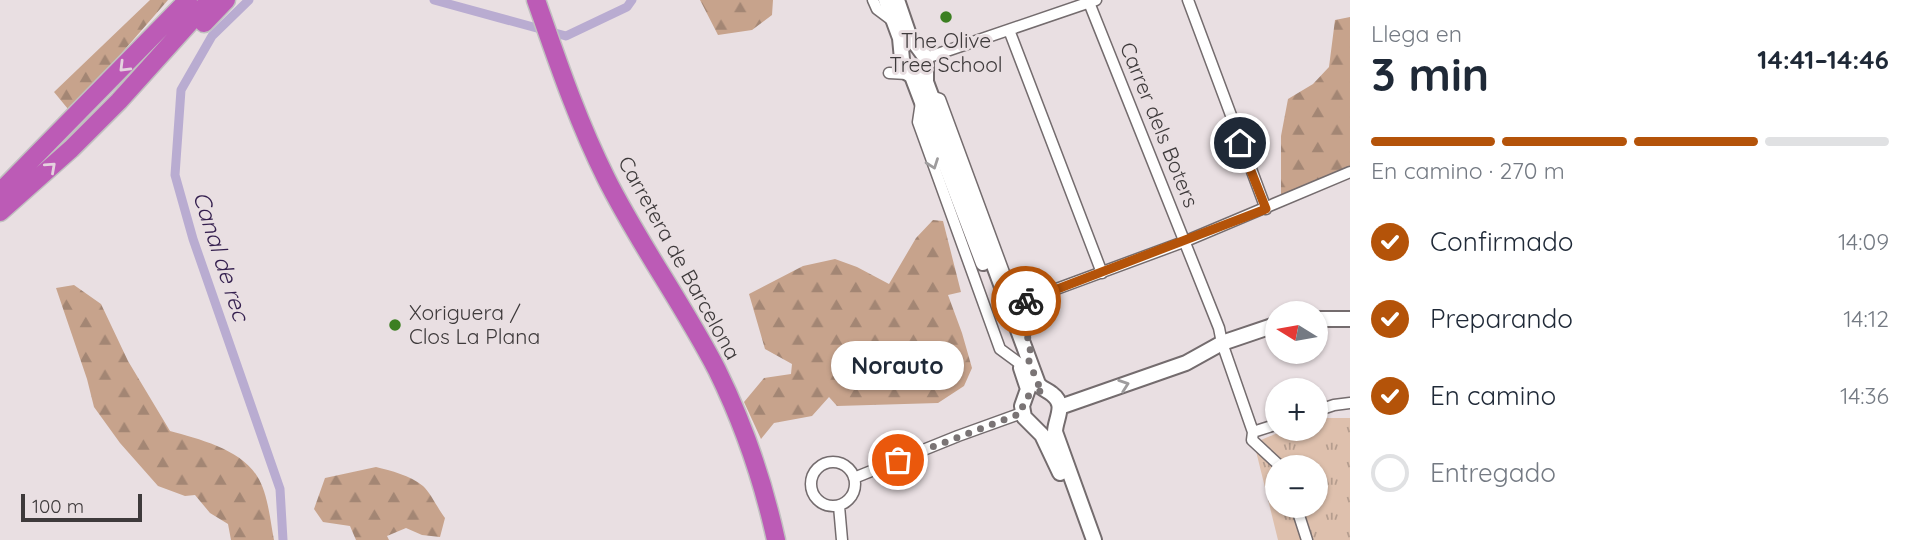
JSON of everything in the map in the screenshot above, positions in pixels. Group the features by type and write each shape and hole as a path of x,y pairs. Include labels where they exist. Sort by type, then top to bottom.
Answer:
{"highway":[{"path":"157,33 181,0"},
{"path":"0,192 188,0"},
{"path":"0,212 71,149 119,101 210,0"},
{"path":"119,101 141,85 226,0"},
{"name":"Carretera de Barcelona","path":"536,0 569,95 606,177 696,333 735,408 751,447 776,540"}],"street":[{"path":"873,0 877,9 898,20"},
{"path":"886,0 924,59 927,97 1023,359 1028,389 1024,406 1028,423 1042,435 1054,458 1084,540"},
{"path":"897,0 903,70 927,97 940,99 1017,304 1031,348 1023,359"},
{"path":"898,20 908,9 904,0"},
{"path":"1188,0 1266,209"},
{"path":"924,59 1091,1"},
{"name":"Carrer dels Boters","path":"1091,1 1219,328 1253,432 1252,440 1269,455"},
{"path":"1009,30 1102,272"},
{"path":"902,59 912,50 924,59"},
{"path":"909,75 922,74 924,59"},
{"path":"927,97 918,122 1000,349 1023,359 1038,384 1055,397 1060,407 1055,423 1044,428 1035,428"},
{"path":"1017,304 1186,241 1350,172"},
{"path":"1328,319 1350,319"},
{"path":"1060,407 1186,363 1222,343 1265,328"},
{"path":"854,478 1024,406 1034,392 1044,391"},
{"path":"1328,407 1350,403"},
{"path":"1055,423 1055,432 1094,540"},
{"path":"1253,432 1265,428"},
{"path":"831,463 845,466 854,478 855,485 850,498 839,506 824,505 818,501 811,488 818,468 831,463"},
{"path":"839,506 842,540"},
{"path":"1300,518 1307,540"}],"green space":[{"path":"150,0 168,0 106,71 68,109 54,92"},
{"path":"700,0 773,0 772,15 752,30 718,35"},
{"path":"1350,17 1350,166 1281,198 1281,136 1288,99 1313,84 1329,67 1335,20"},
{"path":"933,220 943,221 961,292 948,295 972,368 964,386 938,403 837,406 829,397 812,416 774,423 761,439 744,402 764,378 791,374 792,364 765,349 749,294 803,266 835,259 889,284 916,238"},
{"path":"74,285 101,304 128,361 170,431 230,452 250,467 261,483 266,498 274,540 231,540 228,524 210,513 195,495 185,496 158,486 120,443 94,407 56,288"},
{"path":"1328,418 1350,418 1350,540 1278,540 1273,518 1328,518 1328,455 1265,455 1265,487 1254,443 1265,438 1265,441 1328,441"},
{"path":"376,467 406,476 426,489 445,518 440,537 422,535 406,528 387,536 389,540 356,540 350,526 323,522 314,509 325,478"}],"waterway":[{"name":"Canal de rec","path":"249,0 212,36 181,90 175,175 193,239 280,489 283,540"},
{"name":"Canal de rec","path":"434,0 566,36 627,7 632,0"}],"way so far":[{"path":"898,460 1022,413 1027,396 1044,391 1038,384 1027,356 1031,348 1017,304 1026,301"}],"place":[{"name":"The Olive Tree School","path":"946,17"},
{"name":"Xoriguera / Clos La Plana","path":"395,325"},
{"name":"Norauto","path":"898,460"}],"route":[{"path":"1026,301 1266,209 1240,143"}]}
